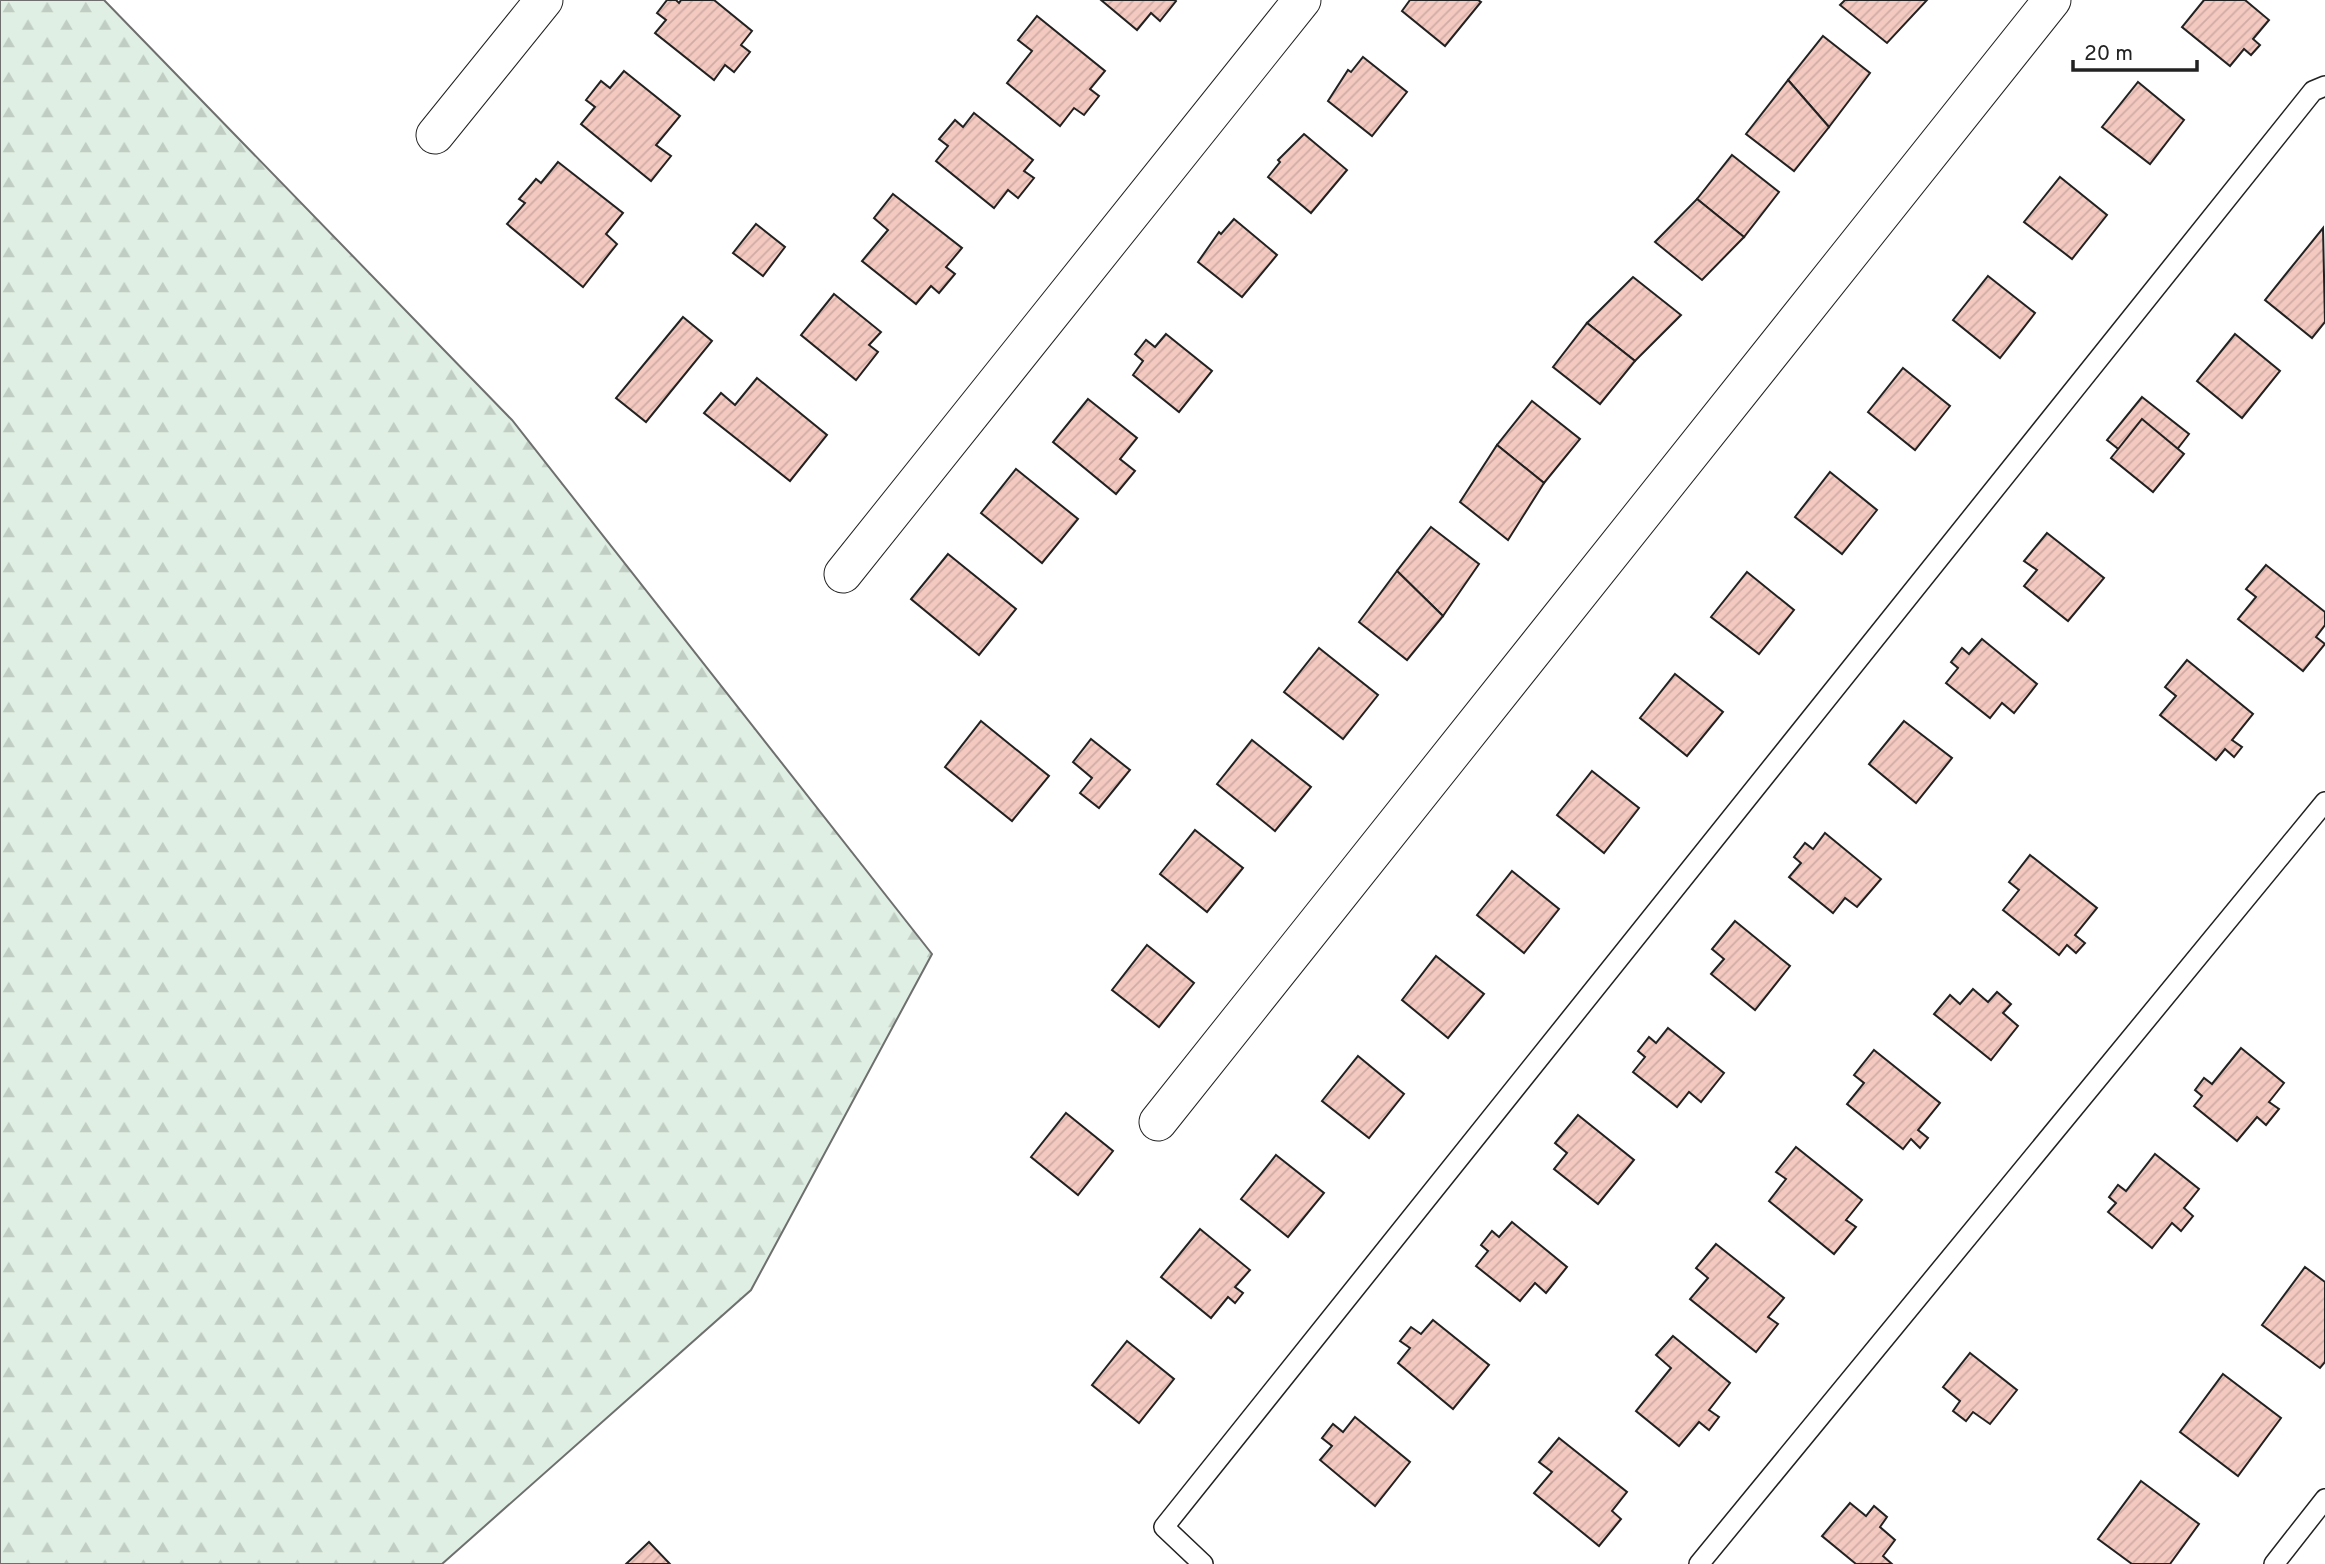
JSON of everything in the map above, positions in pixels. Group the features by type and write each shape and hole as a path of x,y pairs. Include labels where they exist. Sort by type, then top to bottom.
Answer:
{"street":[{"path":"435,135 544,0"},
{"path":"843,575 1302,0"},
{"path":"1158,1122 2052,0"}],"lane":[{"path":"1203,1564 1164,1527 2313,91 2325,86"},
{"path":"1699,1564 2325,802"},
{"path":"2274,1564 2325,1499"}],"green space":[{"path":"0,0 104,0 512,420 932,954 751,1290 442,1564 0,1564"}],"building":[{"path":"667,0 676,0 679,3 681,0 714,0 752,31 741,45 750,52 734,72 725,65 714,80 655,33 666,20 657,13"},
{"path":"1101,0 1176,1 1160,21 1151,13 1137,30"},
{"path":"1410,0 1481,2 1445,46 1402,11"},
{"path":"1845,0 1927,0 1887,43 1840,5"},
{"path":"2204,0 2245,0 2269,20 2253,39 2260,45 2251,55 2244,49 2230,66 2182,27"},
{"path":"1037,16 1105,71 1090,89 1099,96 1084,115 1074,108 1060,126 1007,83 1032,51 1018,40"},
{"path":"1823,36 1870,73 1829,127 1788,80"},
{"path":"1363,57 1407,92 1372,136 1328,101 1348,70 1351,72"},
{"path":"624,71 680,116 656,145 671,156 651,181 581,124 595,107 586,100 601,81 610,88"},
{"path":"1788,80 1829,127 1794,171 1746,134"},
{"path":"2138,82 2184,120 2150,164 2102,127"},
{"path":"974,113 1033,160 1024,171 1034,178 1018,198 1008,190 994,208 936,161 948,146 939,139 955,120 963,127"},
{"path":"1304,134 1347,170 1311,213 1268,177 1280,162 1278,160"},
{"path":"1732,155 1779,192 1744,237 1697,199"},
{"path":"558,162 623,213 606,234 617,244 583,287 507,224 525,203 519,199 536,179 541,183"},
{"path":"2060,177 2107,215 2072,259 2024,222"},
{"path":"893,194 962,248 946,267 955,274 939,293 931,286 916,304 862,261 888,230 874,218"},
{"path":"1697,199 1744,237 1702,280 1655,242"},
{"path":"1234,219 1277,255 1242,297 1198,262 1219,232 1221,234"},
{"path":"756,224 785,247 763,276 733,253"},
{"path":"2323,228 2325,322 2312,338 2265,300"},
{"path":"1988,276 2035,313 2000,358 1953,320"},
{"path":"1633,277 1681,315 1635,361 1587,323"},
{"path":"834,294 881,332 869,345 878,352 856,380 801,335"},
{"path":"683,317 712,341 646,422 616,398"},
{"path":"1587,323 1635,361 1600,404 1553,367"},
{"path":"1166,334 1212,371 1179,412 1133,375 1143,361 1135,354 1146,340 1155,347"},
{"path":"2235,334 2280,371 2242,418 2197,381"},
{"path":"1903,368 1950,406 1915,450 1868,412"},
{"path":"757,378 827,435 790,481 704,413 721,393 735,405"},
{"path":"2142,397 2189,434 2155,478 2107,440"},
{"path":"1088,399 1137,438 1120,459 1135,471 1116,494 1053,442"},
{"path":"1532,401 1580,439 1544,483 1497,445"},
{"path":"2142,419 2184,454 2153,492 2111,458"},
{"path":"1497,445 1544,483 1508,540 1460,502"},
{"path":"1016,469 1078,519 1042,563 981,513"},
{"path":"1830,472 1877,510 1842,554 1795,517"},
{"path":"1431,527 1479,564 1443,616 1397,571"},
{"path":"2047,533 2104,578 2068,621 2024,586 2037,570 2024,561"},
{"path":"948,554 1016,609 979,655 911,599"},
{"path":"2266,565 2325,612 2325,625 2316,637 2325,644 2303,671 2238,619 2256,597 2246,589"},
{"path":"1397,571 1443,616 1407,660 1359,622"},
{"path":"1747,572 1794,610 1759,654 1711,617"},
{"path":"1982,639 2037,684 2014,713 2002,703 1990,718 1946,683 1958,668 1951,662 1962,648 1969,654"},
{"path":"1319,648 1378,695 1343,739 1284,692"},
{"path":"2187,660 2253,714 2232,740 2242,747 2234,757 2225,749 2216,760 2160,715 2176,696 2165,687"},
{"path":"1675,674 1723,712 1687,756 1640,718"},
{"path":"981,721 1049,776 1012,821 945,767"},
{"path":"1904,721 1952,758 1916,803 1869,764"},
{"path":"1091,739 1130,770 1099,808 1080,793 1092,778 1073,762"},
{"path":"1252,740 1311,787 1275,831 1217,784"},
{"path":"1592,771 1639,808 1604,853 1557,815"},
{"path":"1195,830 1243,868 1207,912 1160,874"},
{"path":"1825,833 1881,879 1857,907 1845,898 1833,913 1789,877 1801,863 1794,857 1805,843 1813,849"},
{"path":"2030,855 2097,908 2075,935 2085,943 2076,953 2067,945 2059,955 2003,910 2019,890 2009,882"},
{"path":"1512,871 1559,909 1524,953 1477,915"},
{"path":"1735,921 1790,966 1755,1010 1711,974 1724,959 1712,949"},
{"path":"1147,945 1194,983 1159,1027 1112,990"},
{"path":"1436,956 1484,994 1448,1038 1402,1000"},
{"path":"1973,989 1988,1002 1997,992 2011,1004 2003,1013 2018,1026 1991,1060 1934,1014 1950,995 1960,1004"},
{"path":"1668,1028 1724,1073 1701,1102 1689,1092 1677,1107 1633,1072 1645,1057 1638,1051 1649,1037 1656,1043"},
{"path":"2241,1048 2284,1083 2269,1102 2279,1109 2266,1125 2257,1117 2237,1141 2194,1106 2202,1096 2195,1090 2204,1078 2212,1084"},
{"path":"1874,1050 1940,1103 1918,1130 1928,1138 1920,1148 1911,1139 1903,1149 1847,1104 1864,1083 1854,1075"},
{"path":"1358,1056 1404,1094 1369,1138 1322,1101"},
{"path":"1066,1113 1113,1151 1078,1195 1031,1157"},
{"path":"1578,1115 1634,1160 1598,1204 1554,1169 1567,1153 1555,1143"},
{"path":"1796,1147 1862,1200 1846,1220 1856,1227 1834,1254 1769,1201 1786,1179 1776,1172"},
{"path":"2155,1154 2199,1189 2184,1208 2193,1216 2181,1231 2172,1223 2152,1248 2108,1212 2116,1203 2109,1197 2118,1185 2126,1191"},
{"path":"1276,1155 1324,1193 1288,1237 1241,1199"},
{"path":"1512,1222 1567,1267 1546,1293 1535,1283 1520,1301 1476,1266 1488,1251 1481,1245 1492,1231 1499,1237"},
{"path":"1200,1229 1250,1270 1235,1287 1243,1293 1235,1303 1228,1297 1211,1318 1161,1277"},
{"path":"1716,1244 1784,1298 1768,1317 1778,1324 1756,1352 1690,1299 1708,1278 1696,1268"},
{"path":"2305,1267 2325,1282 2325,1362 2320,1368 2262,1325"},
{"path":"1433,1320 1489,1365 1453,1409 1398,1363 1410,1348 1400,1341 1411,1327 1421,1334"},
{"path":"1673,1336 1730,1383 1709,1410 1719,1417 1709,1430 1699,1422 1679,1446 1636,1411 1671,1368 1656,1355"},
{"path":"1127,1341 1174,1379 1139,1423 1092,1385"},
{"path":"1970,1353 2017,1390 1990,1424 1973,1412 1966,1421 1953,1411 1960,1401 1943,1387"},
{"path":"2223,1374 2281,1418 2238,1476 2180,1432"},
{"path":"1355,1417 1410,1462 1375,1506 1320,1460 1332,1446 1322,1438 1333,1424 1343,1432"},
{"path":"1559,1438 1627,1492 1612,1511 1621,1519 1599,1546 1534,1493 1552,1472 1539,1462"},
{"path":"2141,1481 2199,1524 2170,1564 2132,1564 2098,1539"},
{"path":"1850,1503 1866,1516 1874,1506 1887,1517 1880,1527 1895,1540 1883,1556 1892,1564 1856,1564 1822,1536"},
{"path":"649,1542 670,1564 626,1564"}]}
